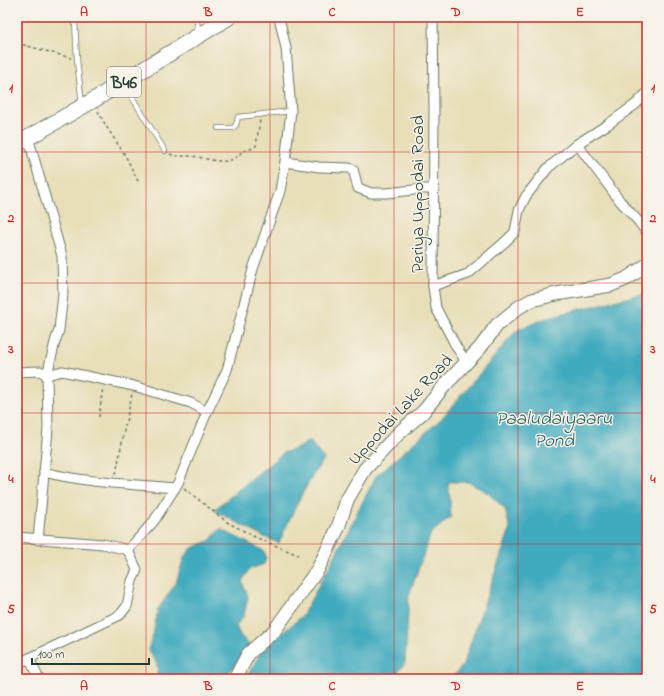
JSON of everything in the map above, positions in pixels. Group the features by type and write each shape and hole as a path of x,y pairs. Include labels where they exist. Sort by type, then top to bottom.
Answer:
{"main road":[{"name":"B46","path":"23,141 229,17"}],"street":[{"path":"128,550 154,521 176,486 207,412 227,370 253,269 280,191 292,111 286,48 279,17"},
{"name":"Periya Uppodai Road","path":"433,17 433,286 436,308 467,363"},
{"path":"433,286 468,274 506,241 515,232 519,210 526,196 548,168 577,144 608,125 636,104 647,93"},
{"path":"23,141 62,256 62,294 59,330 47,375 48,429 38,540"},
{"path":"577,144 620,201 647,233"},
{"path":"285,162 319,167 353,169 358,188 371,192 386,193 434,189"},
{"name":"Uppodai Lake Road","path":"235,679 248,654 274,631 318,569 338,528 347,500 365,469 399,433 423,412 445,385 480,348 497,325 519,307 532,300 556,294 611,285 626,279 647,265"},
{"path":"17,372 40,371 47,375 62,371 104,379 192,403 207,412"},
{"path":"44,472 115,483 176,486"},
{"path":"17,537 38,540 103,544 128,550"},
{"path":"17,664 120,615 127,606 132,581 136,570 128,550"},
{"path":"29,658 39,679"}],"lane":[{"path":"196,17 200,34"},
{"path":"75,21 77,60 87,103"},
{"path":"123,82 165,151"},
{"path":"218,128 233,128 236,125 238,117 292,111"}],"path":[{"path":"17,43 77,60"},
{"path":"87,103 106,126 125,155 139,183"},
{"path":"165,151 171,155 231,161 238,158 242,151 256,146 262,115"},
{"path":"99,417 104,379"},
{"path":"115,483 134,386"},
{"path":"176,486 190,494 227,522 255,537 298,555"}],"water":[{"name":"Paaludaiyaaru Pond","path":"647,293 647,679 451,679 463,665 510,529 505,509 488,493 468,482 448,482 451,517 431,533 409,595 405,663 392,679 245,679 262,651 302,616 376,476 441,419 517,330 552,316"},
{"path":"309,440 324,459 299,500 279,543 262,536 214,510 283,453 301,447"},
{"path":"220,529 264,551 266,557 264,564 250,569 242,581 248,597 244,616 236,626 240,635 249,645 231,670 222,679 154,679 157,671 157,664 148,650 153,635 158,609 176,583 184,557 192,548 209,541"}]}
